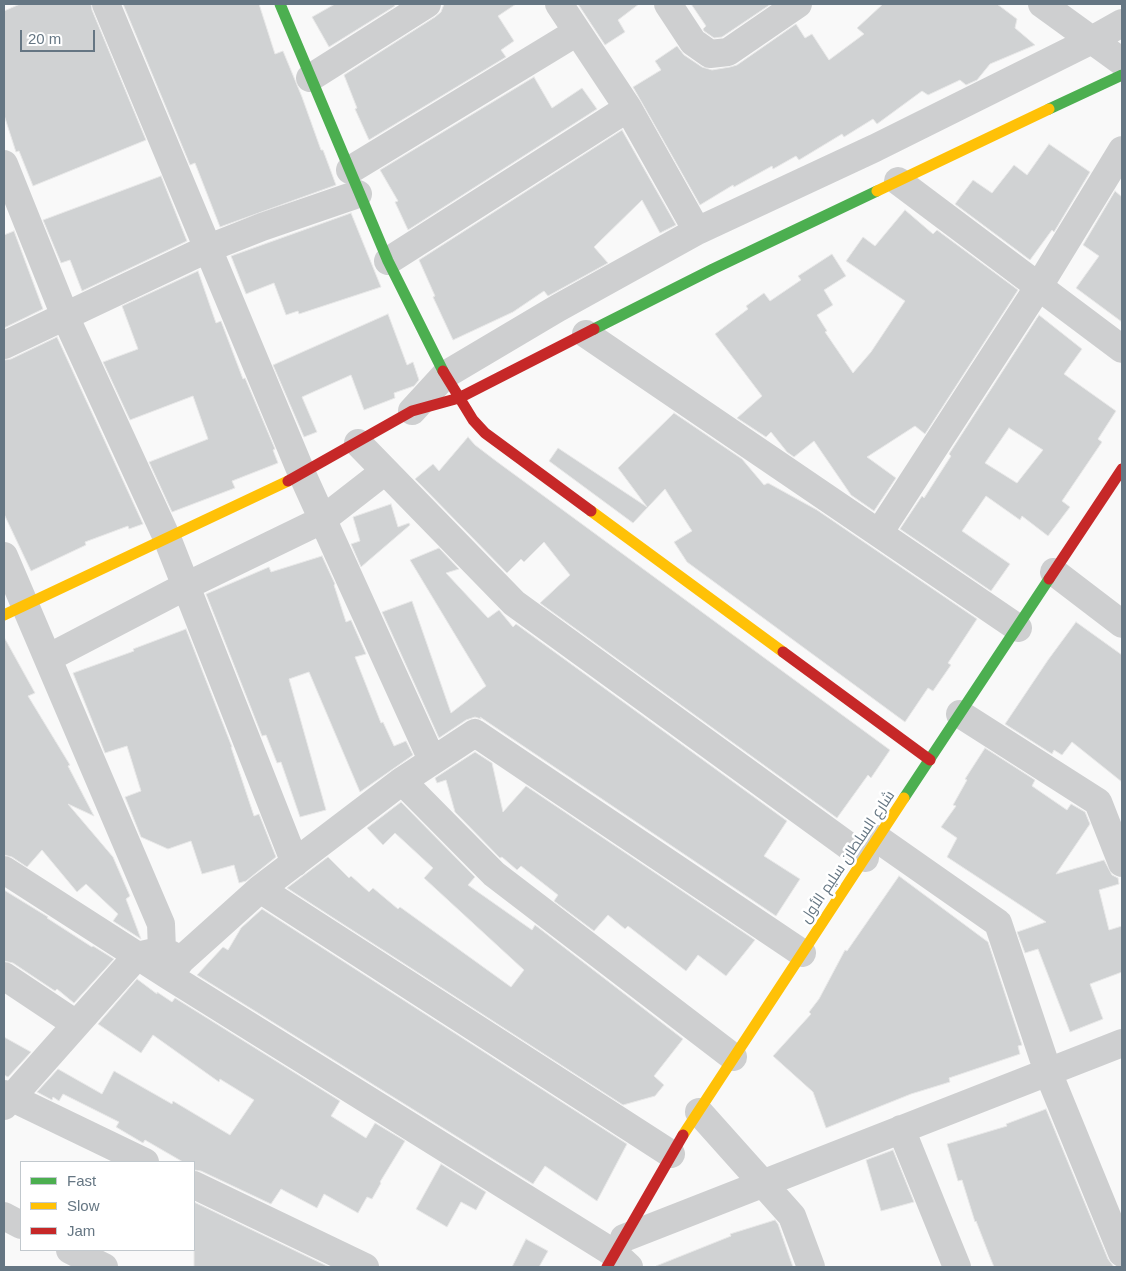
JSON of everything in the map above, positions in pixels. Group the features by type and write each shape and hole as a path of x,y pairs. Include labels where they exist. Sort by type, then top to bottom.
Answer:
{"street":[{"path":"106,4 302,474 432,760"},
{"path":"280,4 388,261 445,375 470,415 485,433 930,760"},
{"path":"310,78 428,4"},
{"path":"559,4 628,108 697,231"},
{"path":"668,4 693,42 710,54 728,52 798,4"},
{"path":"1042,4 1090,41 1122,62"},
{"path":"412,411 445,375 558,308 697,231 875,148 1090,41 1122,23"},
{"path":"4,345 209,248 262,227 354,182 577,32"},
{"path":"15,610 302,474 412,411 459,398 713,269 1122,75"},
{"path":"388,261 628,108"},
{"path":"879,533 1039,286 1122,150"},
{"path":"4,164 65,316 167,538 295,863"},
{"path":"898,181 1122,349"},
{"path":"586,334 1018,628"},
{"path":"358,443 514,603 871,849 998,923 1048,1072 1122,1254"},
{"name":"شارع السلطان سليم الأول","path":"619,1257 671,1154 733,1057 1122,469"},
{"path":"48,658 186,586 322,520 385,471"},
{"path":"4,556 15,610 48,658 161,924 162,960"},
{"path":"1054,572 1122,624"},
{"path":"960,714 1098,802 1122,863"},
{"path":"143,1161 6,1099 76,1024 295,863 402,781 475,733 802,953"},
{"path":"402,781 494,874 733,1057"},
{"path":"4,870 162,960 619,1257 763,1184 1122,1043"},
{"path":"260,889 671,1154"},
{"path":"4,976 76,1024"},
{"path":"699,1112 792,1216 811,1267"},
{"path":"901,1129 957,1267"},
{"path":"195,1186 365,1267"},
{"path":"4,1216 20,1224"},
{"path":"72,1251 104,1267"}],"building":[{"path":"20,4 91,4 146,140 33,186 19,151 16,152 4,115 4,11"},
{"path":"123,4 259,4 275,54 283,51 336,185 220,227 195,163 190,165"},
{"path":"335,4 394,4 395,6 329,47 312,17"},
{"path":"444,4 516,4 498,16 514,41 501,50 506,57 369,140 355,109 357,108 344,75 435,17 441,12"},
{"path":"578,4 639,4 618,20 625,32 605,45"},
{"path":"691,4 771,4 722,37 714,38 704,31 703,29 706,26"},
{"path":"883,4 997,4 1017,19 1015,28 1035,45 990,64 977,80 966,85 960,80 928,95 922,91 877,124 873,119 844,137 842,134 799,160 796,156 773,169 772,166 734,187 733,185 700,205 633,87 661,70 655,61 677,46 684,55 702,67 712,70 730,67 737,65 796,24 805,38 812,34 829,60 864,34 857,28"},
{"path":"534,77 552,108 582,88 597,109 408,230 395,202 398,201 380,170"},
{"path":"622,130 676,225 660,233 642,200 594,247 608,263 548,296 544,291 513,312 453,340 433,297 435,296 419,260"},
{"path":"1049,144 1090,172 1054,232 1052,230 1030,260 955,204 973,180 992,193 1014,165 1027,175"},
{"path":"161,176 187,241 82,291 70,260 61,263 43,220"},
{"path":"1115,191 1122,197 1122,322 1076,288 1099,256 1083,245"},
{"path":"905,210 933,234 937,230 1018,290 925,434 915,426 867,457 896,478 874,511 851,495 814,441 794,457 787,452 771,432 766,437 737,418 762,396 715,334 748,309 746,306 764,293 770,301 801,280 798,276 832,254 846,276 824,290 833,305 817,315 827,331 825,332 853,373 871,352 905,301 846,261 863,237 875,246"},
{"path":"351,213 381,287 299,314 298,311 286,315 274,283 246,294 231,256"},
{"path":"14,231 43,309 4,328 4,235"},
{"path":"198,271 216,323 221,321 243,379 245,378 275,449 273,450 278,463 232,481 235,488 172,512 149,462 208,439 193,396 130,420 103,362 138,349 122,306"},
{"path":"388,314 407,365 413,362 419,380 414,386 394,393 395,398 364,410 351,375 302,397 317,432 304,437 273,365"},
{"path":"1039,315 1082,349 1064,374 1116,411 1098,439 1102,442 1062,501 1070,507 1048,536 1022,516 1020,520 986,496 962,531 1010,564 991,591 900,529 922,496 924,498 951,456 949,454","holes":["1009,428 1043,450 1017,483 985,463"]},
{"path":"57,337 143,524 129,529 128,526 85,542 86,545 31,571 4,514 4,360 11,359"},
{"path":"674,413 742,459 764,485 768,483 817,510 977,619 948,663 951,665 933,691 928,688 905,722 687,562 674,542 692,531 665,489 633,523 549,461 558,448 647,507 618,468"},
{"path":"468,437 475,445 496,461 890,750 871,778 868,775 837,818 540,603 570,575 544,542 524,562 521,559 507,573 415,479 433,464 439,471"},
{"path":"391,504 398,527 409,523 410,525 361,567 351,544 360,541 353,517"},
{"path":"439,548 459,569 446,573 488,618 499,610 513,627 516,624 787,821 764,856 800,879 776,916 480,717 481,719 475,717 466,720 439,738 382,612 412,601 451,713 486,686 410,560"},
{"path":"322,556 335,584 346,622 351,620 366,654 355,657 381,723 383,722 394,746 406,741 413,755 360,792 309,672 289,679 326,810 300,817 281,762 277,763 266,735 262,736 206,594 269,567 271,572"},
{"path":"1076,622 1122,655 1122,782 1072,742 1062,755 1054,750 1052,754 1005,724"},
{"path":"186,629 232,747 254,816 259,814 276,857 246,881 239,883 234,865 202,874 191,841 168,849 141,837 125,797 141,791 127,746 105,753 73,673 134,651 133,649"},
{"path":"4,637 35,693 28,696 70,765 68,766 94,816 68,804 113,857 130,896 126,899 141,939 113,921 118,914 86,884 77,892 42,850 27,867 12,857 4,855"},
{"path":"985,748 1035,780 1032,786 1067,810 1071,804 1085,812 1090,824 1056,874 1104,860 1112,875 1118,878 1119,884 1099,890 1109,930 1122,926 1122,972 1090,984 1103,1019 1070,1032 1038,949 1025,953 1017,932 1046,922 947,857 957,838 941,827 956,806 953,805 967,780 965,779"},
{"path":"475,752 492,763 503,812 526,786 755,940 726,976 698,955 686,971 628,926 625,929 608,915 594,931 554,901 558,895 521,866 517,870 502,857 500,858 455,812 446,780 437,783 435,778"},
{"path":"401,802 475,877 468,885 532,930 535,925 683,1039 654,1076 664,1085 655,1096 623,1105 287,888 328,857 349,878 351,876 369,892 373,888 398,909 400,907 511,987 524,970 424,878 433,868 395,833 383,845 367,828"},
{"path":"899,876 988,942 1022,1045 1018,1046 1020,1054 949,1078 950,1082 911,1094 826,1128 813,1092 773,1056 811,1014 809,1012 819,999 845,950 847,951"},
{"path":"4,890 92,947 114,959 74,1003 57,989 55,991 13,963 4,961"},
{"path":"262,909 627,1144 597,1201 545,1166 533,1184 197,975 223,947 228,950 241,928"},
{"path":"137,979 157,994 157,992 172,1002 175,998 340,1101 331,1116 366,1138 375,1123 405,1141 372,1199 367,1197 358,1213 324,1194 317,1208 281,1189 271,1204 201,1171 195,1170 195,1161 181,1161 145,1140 143,1143 116,1127 119,1122 63,1094 59,1101 53,1097 52,1100 37,1092 58,1069 102,1094 114,1071 172,1104 173,1101 230,1135 254,1100 220,1079 219,1082 153,1035 141,1053 98,1024"},
{"path":"4,1037 31,1052 8,1077 4,1075"},
{"path":"1046,1109 1108,1259 1114,1267 994,1267 975,1222 962,1180 958,1181 947,1144 1007,1126 1006,1124"},
{"path":"893,1150 914,1202 881,1211 866,1160"},
{"path":"441,1164 486,1192 476,1210 461,1202 447,1227 416,1209"},
{"path":"195,1202 329,1267 194,1267"},
{"path":"775,1220 793,1267 656,1267 731,1236 730,1234"},
{"path":"526,1239 548,1251 539,1267 512,1267"}],"traffic: fast":[{"path":"280,4 388,261 443,371"},
{"path":"1049,109 1122,75"},
{"path":"594,329 713,269 877,191"},
{"path":"904,798 1049,579"}],"traffic: slow":[{"path":"877,191 1049,109"},
{"path":"4,615 288,481"},
{"path":"591,511 783,652"},
{"path":"683,1135 904,798"}],"traffic: jam":[{"path":"288,481 412,411 459,398 594,329"},
{"path":"443,371 473,420 485,433 591,511"},
{"path":"1049,579 1122,469"},
{"path":"783,652 930,760"},
{"path":"607,1267 683,1135"}]}
